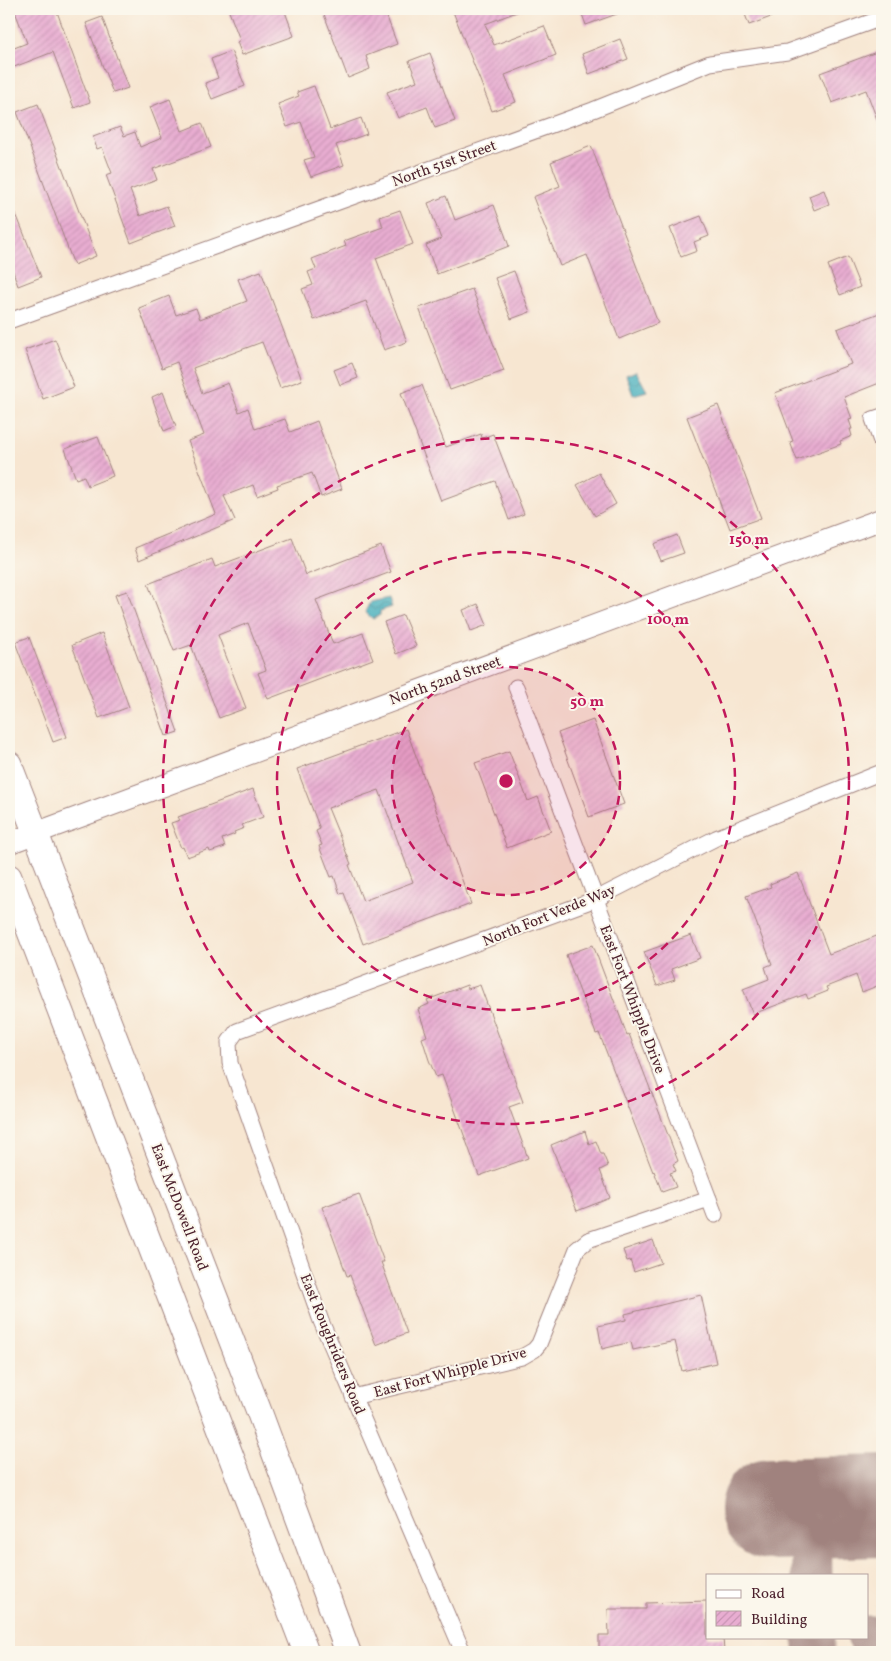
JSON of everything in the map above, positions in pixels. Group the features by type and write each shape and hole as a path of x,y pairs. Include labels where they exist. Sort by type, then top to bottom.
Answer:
{"main road":[{"name":"North 52nd Street","path":"9,843 882,519"},
{"name":"East McDowell Road","path":"9,764 263,1423 348,1652"},
{"path":"9,877 306,1652"}],"street":[{"name":"North 51st Street","path":"9,321 593,110 710,63 787,52 882,18"},
{"path":"878,418 882,444"},
{"name":"East Fort Whipple Drive","path":"516,687 715,1216"},
{"name":"North Fort Verde Way","path":"237,1031 596,899 716,838 882,772"},
{"name":"East Roughriders Road","path":"237,1031 229,1042 230,1063 322,1321 463,1652"},
{"name":"East Fort Whipple Drive","path":"353,1397 528,1354 539,1344 577,1249 588,1240 709,1198"}],"water":[{"path":"636,371 647,391 633,395 626,375"},
{"path":"389,598 392,607 380,611 380,615 373,619 365,612 370,602"}],"building":[{"path":"14,9 56,9 90,102 74,108 53,52 9,69 9,50 27,43"},
{"path":"228,9 284,9 294,36 242,55 237,42 240,40"},
{"path":"322,9 384,9 397,44 366,56 370,69 348,78"},
{"path":"452,9 522,9 485,24 494,45 544,26 556,55 505,75 516,102 492,111"},
{"path":"580,9 627,9 628,10 586,25"},
{"path":"743,9 789,9 790,10 749,25"},
{"path":"102,17 128,88 113,93 86,23"},
{"path":"620,39 628,59 589,74 582,54"},
{"path":"882,50 881,130 866,90 832,103 820,73"},
{"path":"231,51 245,86 212,99 205,83 218,78 211,59"},
{"path":"430,53 455,121 435,128 427,107 398,118 387,92 417,81 409,61"},
{"path":"314,86 330,129 361,118 367,134 336,145 344,165 311,177 304,160 314,157 301,122 287,127 278,104 299,96 297,92"},
{"path":"170,99 182,131 202,123 211,147 153,169 157,180 130,190 140,216 167,206 175,226 131,243 106,175 112,173 102,147 97,149 93,137 120,127 124,136 135,132 140,147 162,138 150,107"},
{"path":"38,104 96,256 74,265 17,112"},
{"path":"591,146 658,323 619,339 587,255 560,266 533,197 560,186 551,162"},
{"path":"824,190 829,204 814,210 809,196"},
{"path":"9,196 41,277 18,286 9,260"},
{"path":"446,196 455,220 494,205 509,246 437,274 426,245 441,239 428,203"},
{"path":"400,210 413,244 376,258 407,342 384,350 366,301 314,320 302,289 313,285 308,272 316,269 312,259 346,246 344,241 383,227 380,217"},
{"path":"701,216 709,236 694,242 697,251 681,257 670,228"},
{"path":"848,257 860,287 840,295 828,265"},
{"path":"261,271 302,380 280,388 262,342 193,368 202,393 228,383 239,412 248,408 255,429 285,419 290,432 317,421 342,489 321,497 312,473 277,485 278,488 257,496 253,485 224,496 235,520 139,560 135,548 216,514 188,441 204,435 177,362 162,368 139,308 169,296 176,315 196,308 200,319 247,301 238,279"},
{"path":"514,271 530,312 511,319 495,278"},
{"path":"472,289 504,371 450,390 419,308"},
{"path":"882,312 882,382 844,397 852,419 849,420 852,436 840,441 841,444 797,460 790,442 793,441 775,393 851,364 837,329"},
{"path":"55,339 74,387 43,399 25,350"},
{"path":"352,363 358,378 340,385 334,370"},
{"path":"422,385 446,447 481,434 482,438 493,434 524,514 509,520 495,481 441,501 401,393"},
{"path":"163,392 176,426 164,431 152,397"},
{"path":"718,405 761,518 730,529 687,417"},
{"path":"98,437 113,476 88,486 84,476 76,479 65,449"},
{"path":"599,473 616,504 595,516 577,485"},
{"path":"677,535 684,553 661,561 654,544"},
{"path":"292,538 306,575 381,546 391,572 316,600 333,644 363,633 373,659 268,699 258,673 266,670 248,623 218,635 246,708 219,718 191,645 174,651 148,584 212,559 215,567"},
{"path":"127,591 178,732 166,736 115,595"},
{"path":"478,604 487,625 471,631 463,610"},
{"path":"403,615 416,646 396,654 384,622"},
{"path":"102,633 129,707 99,718 72,645"},
{"path":"29,637 67,737 53,742 15,642"},
{"path":"593,720 624,804 589,817 558,733"},
{"path":"406,729 471,904 363,944 344,893 340,894 334,876 331,877 319,846 322,845 316,831 320,829 297,769","holes":["379,790 413,882 363,901 349,865 351,864 328,808"]},
{"path":"509,751 528,801 538,797 551,831 507,848 475,763"},
{"path":"253,789 263,817 242,825 244,828 222,839 225,847 210,852 209,849 187,857 183,847 181,848 171,823 180,820 178,817"},
{"path":"798,873 829,954 882,934 882,984 862,992 856,975 826,987 828,991 808,999 806,994 753,1014 743,989 769,979 765,967 772,964 746,896 771,887 770,884"},
{"path":"691,935 700,958 671,969 675,980 657,986 644,952"},
{"path":"593,945 678,1161 673,1164 676,1171 670,1173 676,1187 662,1192 599,1033 596,1034 566,955"},
{"path":"467,985 468,989 480,985 523,1102 509,1107 528,1158 479,1176 442,1075 436,1077 429,1060 422,1038 427,1036 418,1009 429,1004 427,1000"},
{"path":"585,1131 589,1144 596,1141 608,1166 600,1170 610,1198 577,1211 551,1145"},
{"path":"359,1194 407,1333 376,1345 350,1275 347,1276 322,1207"},
{"path":"653,1240 661,1263 634,1272 630,1260 627,1261 623,1250"},
{"path":"701,1295 716,1363 682,1371 675,1341 633,1350 631,1342 602,1349 598,1326 626,1320 625,1314"},
{"path":"706,1601 706,1638 723,1638 724,1652 599,1652 599,1635 609,1635 608,1609 646,1609 646,1603"}],"taxiway":[{"path":"811,1508 812,1574"},
{"path":"868,1636 882,1636"},
{"path":"814,1638 814,1652"}],"runway":[{"path":"771,1509 882,1506"}]}
